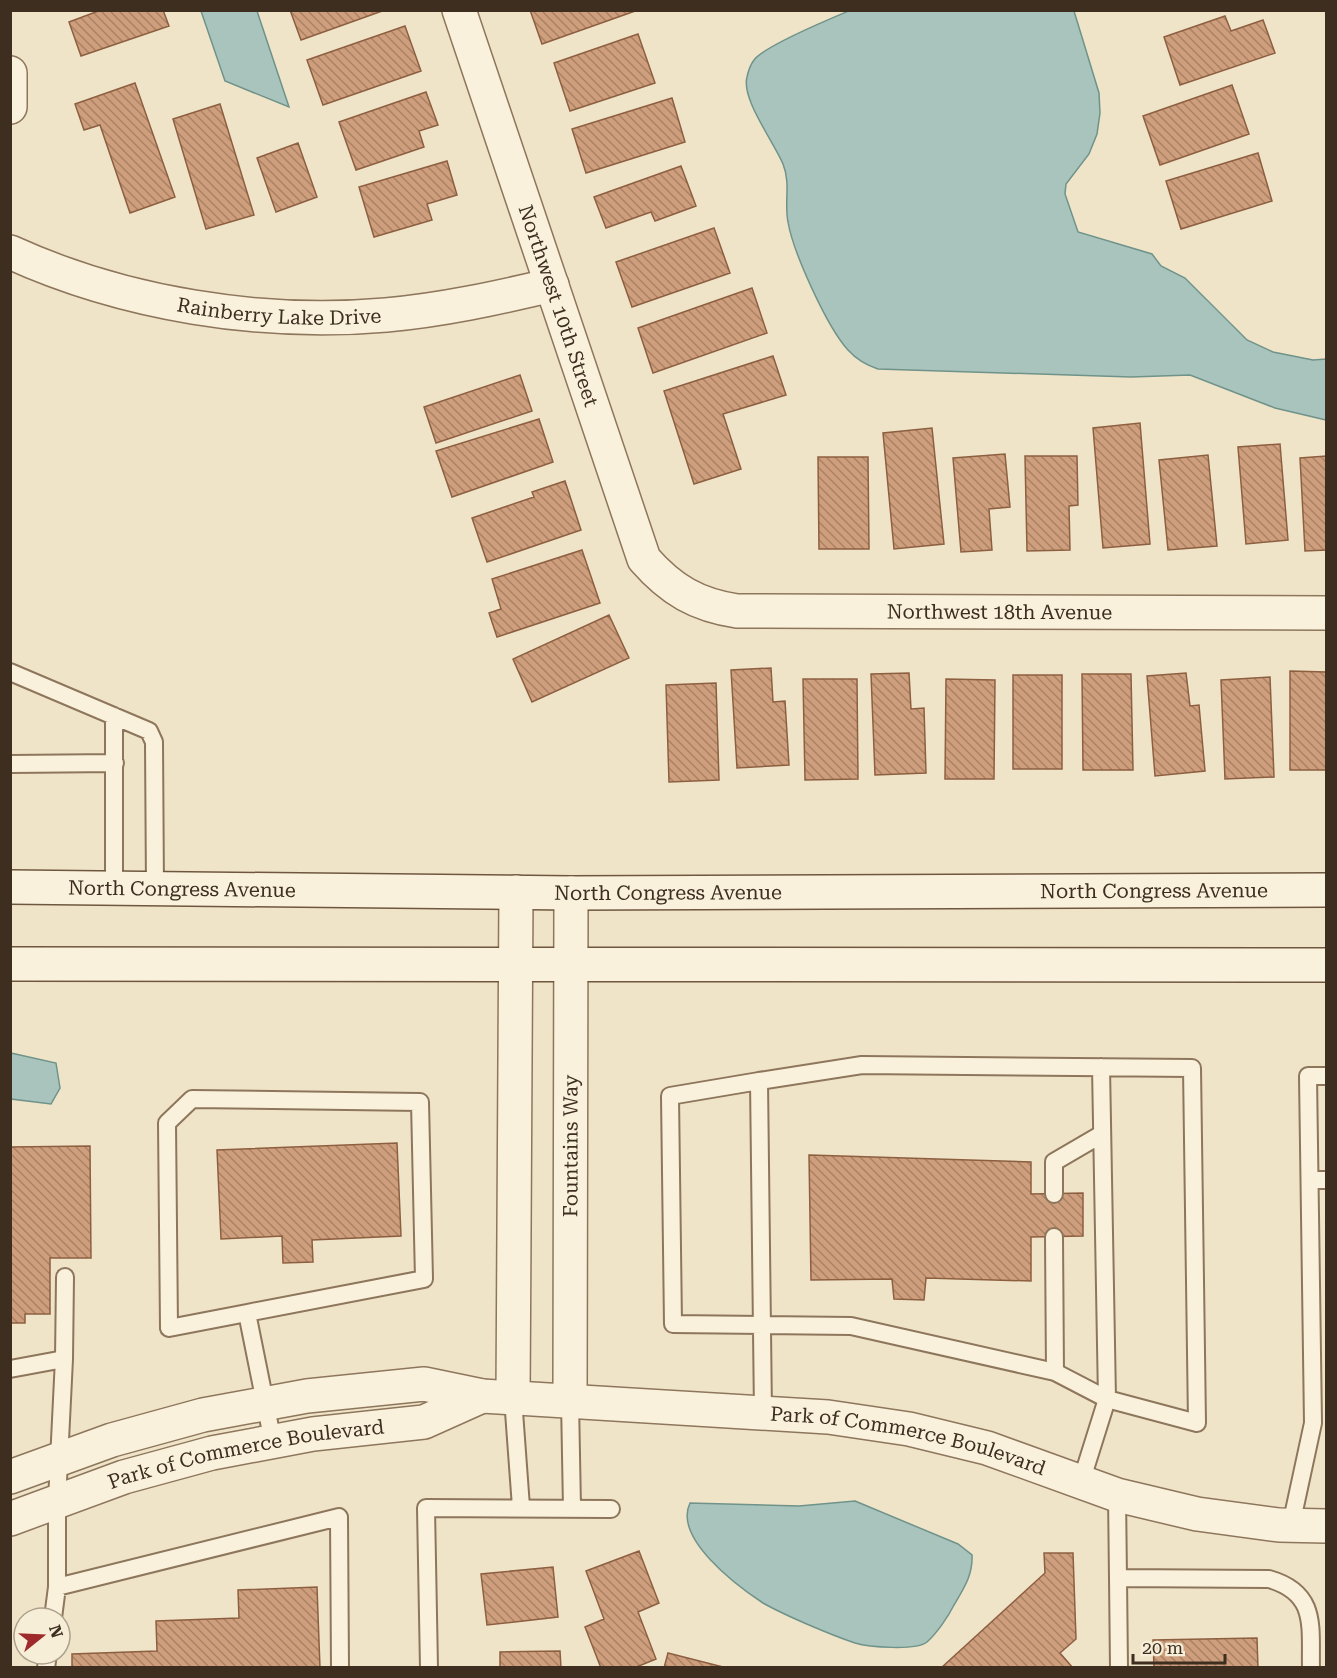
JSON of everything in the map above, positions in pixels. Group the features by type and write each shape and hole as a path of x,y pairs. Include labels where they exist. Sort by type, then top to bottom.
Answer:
{"street":[{"name":"Northwest 10th Street","path":"459,10 644,559 675,590"},
{"path":"10,73 10,106"},
{"name":"Rainberry Lake Drive","path":"10,252 78,278 160,300 216,310 300,317 385,315 469,304 552,285"},
{"name":"Northwest 18th Avenue","path":"675,590 695,601 737,611 1326,613"},
{"name":"North Congress Avenue","path":"10,887 571,893 1326,890"},
{"path":"498,1397 516,892"},
{"name":"Fountains Way","path":"570,1401 571,893"},
{"path":"10,964 1326,965"},
{"name":"Park of Commerce Boulevard","path":"10,1477 112,1440 203,1415 307,1396 424,1384 498,1397 828,1417 909,1429 987,1448 1117,1495 1197,1514 1291,1525 1326,1526"},
{"name":"Park of Commerce Boulevard","path":"10,1519 135,1474 212,1453 313,1434 424,1422 498,1397"}],"lane":[{"path":"10,672 149,731 154,742 155,889"},
{"path":"114,716 114,888"},
{"path":"10,764 115,763"},
{"path":"862,1065 1101,1067 1192,1068 1197,1423 1107,1400 1055,1372 851,1326 762,1323 674,1324 670,1096 862,1065"},
{"path":"1081,1482 1107,1400 1101,1067"},
{"path":"1291,1525 1320,1423 1318,1180 1308,1076 1326,1076"},
{"path":"759,1081 763,1413"},
{"path":"192,1099 420,1102 423,1279 248,1313 169,1328 167,1123 192,1099"},
{"path":"1054,1194 1054,1162 1102,1134"},
{"path":"1054,1237 1055,1372"},
{"path":"55,1606 57,1587 57,1501 64,1359 65,1277"},
{"path":"248,1313 273,1442"},
{"path":"10,1369 64,1359"},
{"path":"498,1397 521,1507"},
{"path":"570,1401 572,1508"},
{"path":"1117,1495 1119,1668"},
{"path":"429,1668 426,1509 521,1507 611,1509"},
{"path":"57,1587 339,1517 340,1668"},
{"path":"1118,1578 1269,1580 1288,1585 1304,1603 1311,1622 1311,1668"}],"water":[{"path":"851,10 1074,11 1099,93 1100,113 1097,134 1089,154 1066,184 1065,194 1078,232 1152,254 1161,266 1185,278 1247,340 1273,352 1313,360 1326,359 1326,420 1275,408 1190,375 1131,377 878,369 854,356 830,325 804,270 788,222 787,186 783,164 753,108 746,86 751,66 760,54 799,33"},
{"path":"201,11 257,11 289,107 225,81"},
{"path":"11,1053 56,1063 60,1088 51,1104 11,1099"},
{"path":"855,1501 958,1544 972,1555 967,1581 949,1615 927,1642 921,1645 892,1647 855,1643 763,1603 710,1560 699,1546 687,1517 690,1503 799,1506"}],"building":[{"path":"101,10 163,10 169,26 81,56 69,22"},
{"path":"290,10 385,10 301,40"},
{"path":"530,10 638,10 542,44"},
{"path":"1225,16 1231,31 1263,20 1275,53 1180,85 1164,37"},
{"path":"405,26 421,71 323,105 307,60"},
{"path":"638,34 655,83 570,111 554,63"},
{"path":"135,83 175,197 130,213 100,125 84,130 75,104"},
{"path":"1232,85 1249,134 1160,165 1143,116"},
{"path":"426,92 438,125 419,131 424,147 356,170 339,122"},
{"path":"672,98 685,142 586,173 572,129"},
{"path":"220,104 254,215 206,229 173,119"},
{"path":"298,143 317,197 276,212 257,158"},
{"path":"1258,153 1272,201 1181,229 1166,181"},
{"path":"447,161 457,195 427,204 432,220 374,237 359,187"},
{"path":"681,166 696,206 655,221 651,212 606,228 594,197"},
{"path":"714,228 730,273 632,307 616,262"},
{"path":"752,288 767,333 653,373 638,328"},
{"path":"773,356 786,395 723,414 741,469 694,484 664,391"},
{"path":"520,375 532,411 436,443 424,407"},
{"path":"539,419 553,462 452,497 436,451"},
{"path":"1140,423 1150,544 1103,548 1093,428"},
{"path":"932,428 944,544 894,549 883,433"},
{"path":"1280,444 1288,540 1246,544 1238,447"},
{"path":"1005,454 1010,507 989,509 992,550 961,552 953,458"},
{"path":"1208,455 1217,546 1168,550 1159,460"},
{"path":"1025,456 1077,456 1078,505 1069,506 1070,550 1027,551"},
{"path":"1326,456 1326,550 1305,551 1300,458"},
{"path":"818,457 868,457 869,549 819,549"},
{"path":"565,481 581,530 487,562 472,518 534,497 532,492"},
{"path":"582,550 600,603 497,637 489,613 501,609 492,579"},
{"path":"609,615 629,658 532,702 513,659"},
{"path":"771,668 773,702 785,701 789,765 737,768 731,670"},
{"path":"1290,671 1326,672 1326,770 1290,770"},
{"path":"909,673 911,709 924,708 926,773 875,775 871,674"},
{"path":"1186,673 1190,706 1199,705 1205,771 1155,776 1147,676"},
{"path":"1082,674 1131,674 1133,770 1083,770"},
{"path":"1013,675 1062,675 1062,769 1013,769"},
{"path":"1270,677 1274,777 1225,779 1221,680"},
{"path":"803,679 857,679 858,779 805,780"},
{"path":"946,679 995,680 994,779 945,779"},
{"path":"716,683 719,780 669,782 666,685"},
{"path":"397,1143 401,1236 312,1240 313,1262 283,1263 282,1236 221,1239 217,1150"},
{"path":"90,1146 91,1258 50,1258 50,1314 25,1314 25,1323 10,1323 10,1147"},
{"path":"809,1155 1031,1162 1031,1194 1083,1193 1083,1236 1031,1237 1031,1281 926,1278 924,1300 894,1299 892,1279 811,1280"},
{"path":"639,1551 659,1603 638,1612 656,1659 634,1668 601,1668 585,1627 604,1619 586,1571"},
{"path":"1044,1553 1073,1553 1076,1639 1060,1653 1073,1668 941,1668 1045,1573"},
{"path":"553,1567 558,1617 487,1625 481,1574"},
{"path":"317,1587 320,1668 72,1668 72,1654 157,1651 156,1621 239,1618 238,1590"},
{"path":"1257,1638 1258,1668 1154,1668 1153,1640"},
{"path":"560,1651 561,1668 500,1668 500,1652"},
{"path":"668,1653 727,1668 664,1668"}]}
